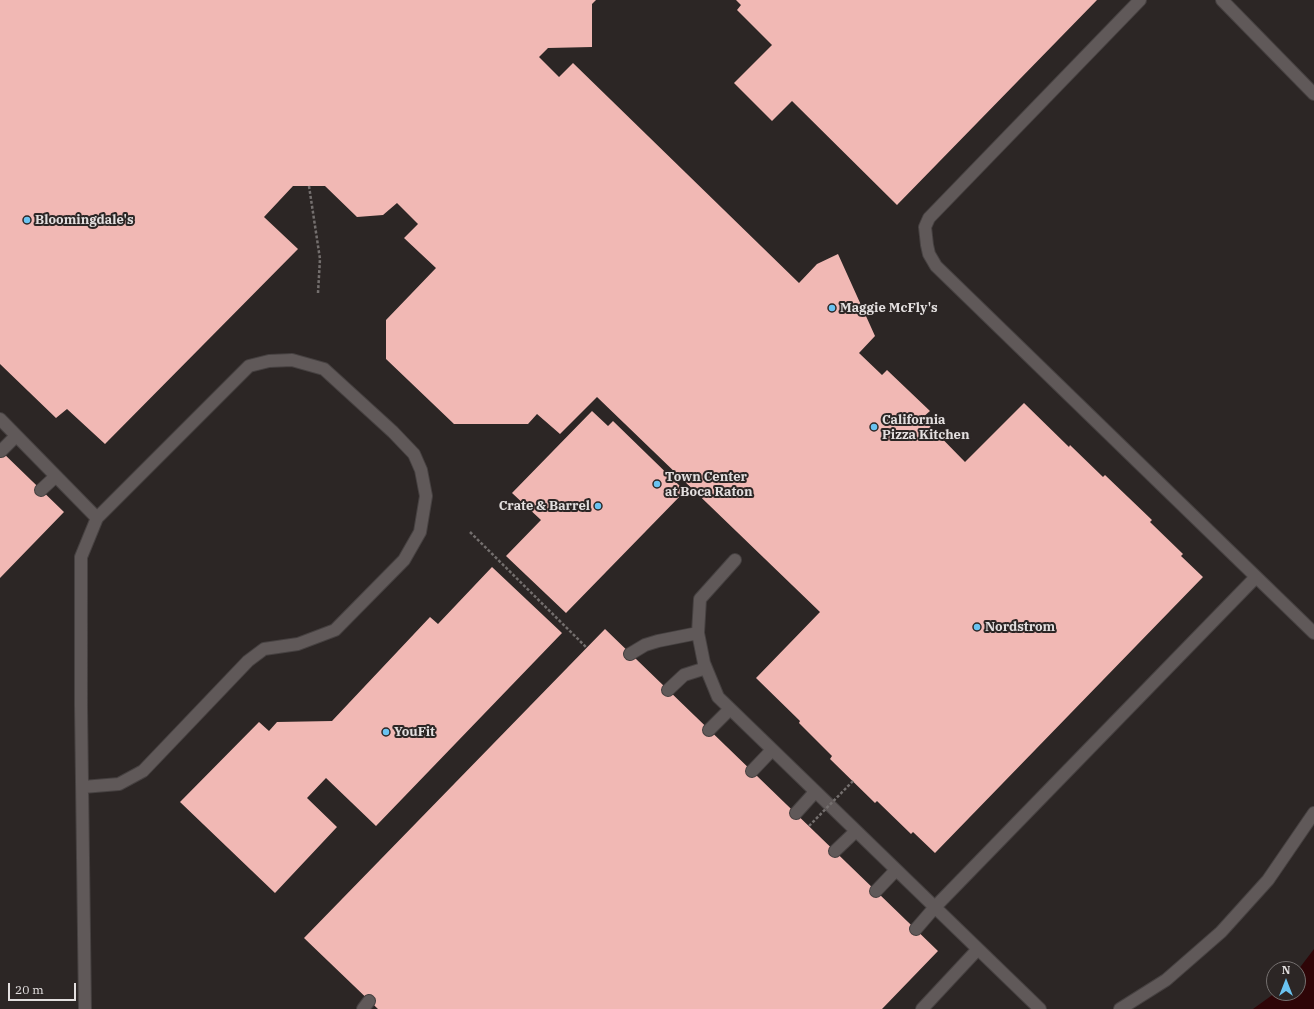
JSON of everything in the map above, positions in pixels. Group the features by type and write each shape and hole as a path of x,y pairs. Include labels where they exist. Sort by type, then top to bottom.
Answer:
{"street":[{"path":"1140,0 929,218 925,227 926,245 936,266 1314,633"},
{"path":"1222,0 1314,94"},
{"path":"83,787 119,784 143,771 248,661 264,649 298,644 335,630 404,560 420,532 426,496 421,470 414,454 393,432 324,369 292,360 270,361 249,366 97,518 81,557 80,706 83,787 85,1009"},
{"path":"0,419 97,518"},
{"path":"0,451 16,436"},
{"path":"41,490 56,476"},
{"path":"735,560 700,599 698,633 706,668 718,698 1040,1009"},
{"path":"916,929 935,907 1256,576"},
{"path":"630,654 652,643 698,633"},
{"path":"668,690 684,675 706,668"},
{"path":"709,730 730,709"},
{"path":"752,771 772,750"},
{"path":"796,813 815,792"},
{"path":"1120,1009 1166,980 1221,932 1268,880 1314,813"},
{"path":"835,851 856,831"},
{"path":"876,891 896,870"},
{"path":"922,1009 978,949"}],"path":[{"path":"309,186 320,259 318,293"},
{"path":"470,532 587,648"},
{"path":"809,826 853,781"}],"shaded area":[{"path":"1314,949 1314,1009 1253,1009 1266,1000 1266,1001 1306,1001 1305,961"}],"building":[{"path":"0,0 596,0 592,4 592,47 548,48 539,57 559,77 573,63 799,283 817,264 838,254 875,336 859,353 882,375 887,370 930,411 922,418 965,462 1024,403 1069,447 1070,445 1103,477 1105,475 1152,520 1150,522 1183,554 1181,556 1203,577 935,853 913,832 911,834 877,801 875,803 830,759 832,756 799,723 800,721 756,678 820,612 597,397 560,434 537,414 528,424 454,424 386,359 386,320 436,268 404,238 418,224 397,203 383,215 357,217 325,186 293,186 264,217 298,249 105,444 67,409 56,418 0,364"},
{"path":"736,0 1097,0 897,205 792,101 772,121 734,83 772,45 737,10 741,5"},
{"name":"Crate & Barrel","path":"592,411 608,426 613,421 685,491 566,613 506,556 541,520 512,493"},
{"path":"0,450 64,512 0,578"},
{"path":"492,567 562,633 376,826 326,778 307,798 337,827 275,893 180,802 259,722 269,731 277,722 332,721 430,617 438,624"},
{"path":"605,629 938,951 882,1009 378,1009 304,938"}],"place":[{"name":"Bloomingdale's","path":"27,220"},
{"name":"Maggie McFly's","path":"832,308"},
{"name":"California Pizza Kitchen","path":"874,427"},
{"name":"Town Center at Boca Raton","path":"657,484"},
{"name":"Crate & Barrel","path":"598,506"},
{"name":"Nordstrom","path":"977,627"},
{"name":"YouFit","path":"386,732"}]}
